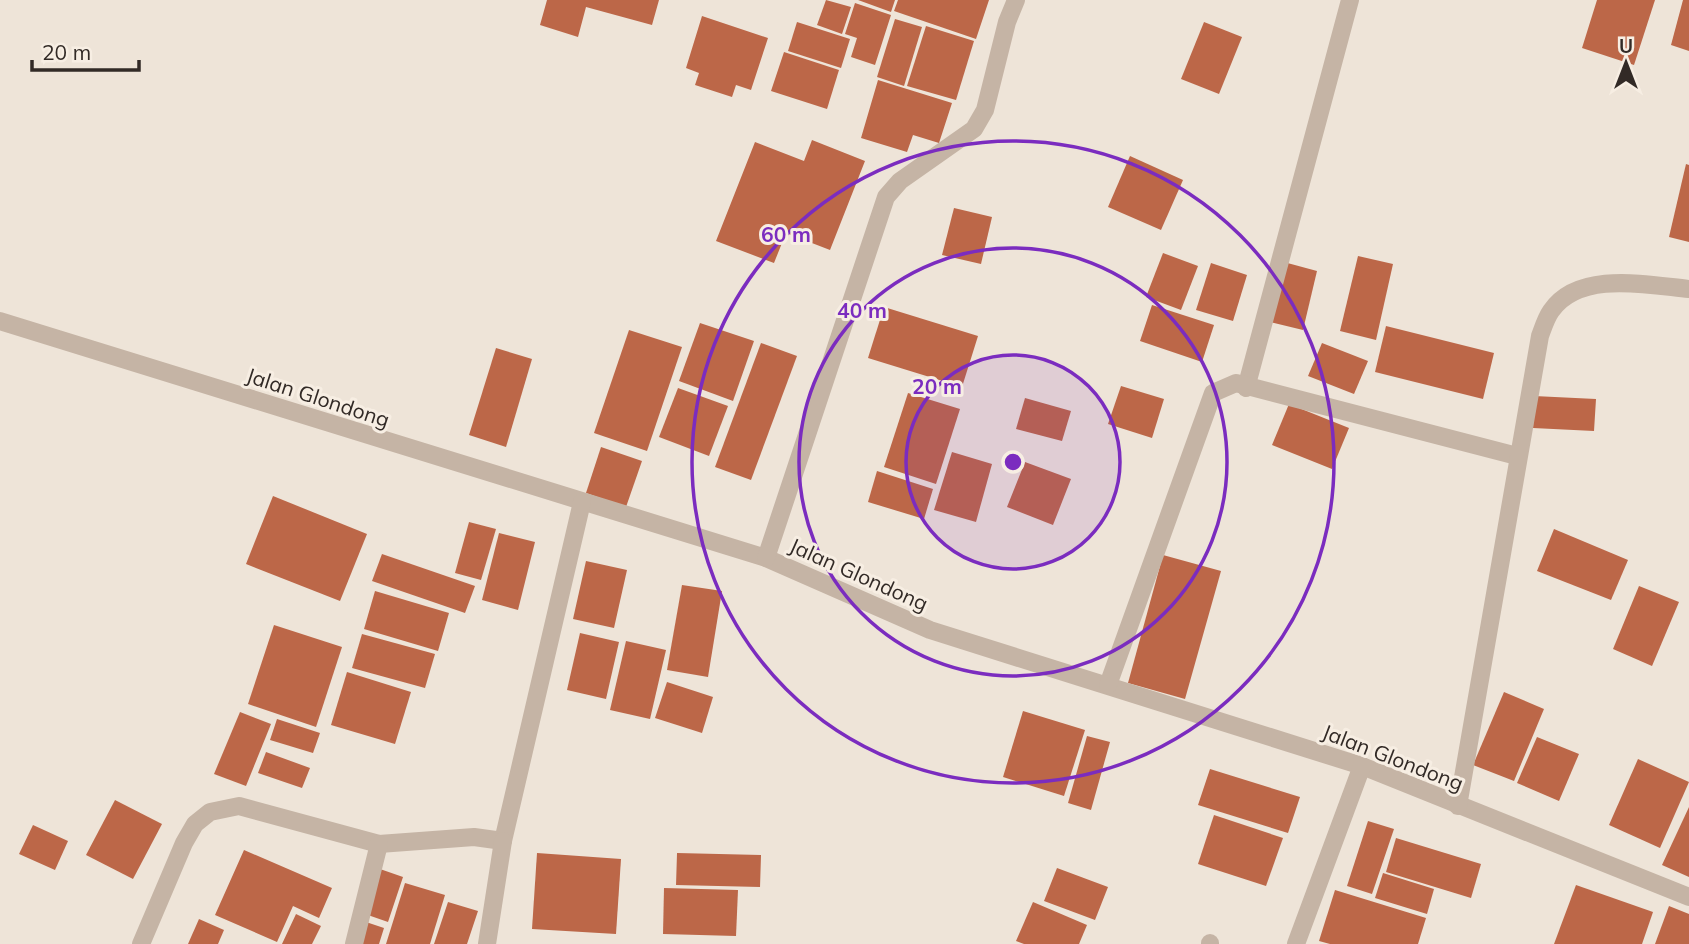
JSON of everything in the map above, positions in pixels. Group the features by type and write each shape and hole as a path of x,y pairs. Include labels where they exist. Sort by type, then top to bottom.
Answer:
{"street":[{"path":"766,558 886,197 900,181 974,129 985,110 1007,22 1016,0"},
{"path":"1246,388 1350,0"},
{"path":"1458,806 1540,336 1552,310 1574,292 1602,285 1634,284 1689,289"},
{"name":"Jalan Glondong","path":"0,321 400,447 766,558 930,630 1362,766 1689,897"},
{"path":"1108,685 1213,393 1236,383 1246,388 1517,456"},
{"path":"486,944 503,841 582,502"},
{"path":"1296,944 1362,766"},
{"path":"141,944 184,843 195,824 210,812 239,806 379,844 474,837 503,841"},
{"path":"354,944 379,844"}],"building":[{"path":"547,0 659,0 652,25 586,7 578,37 540,25"},
{"path":"826,0 851,7 842,34 817,25"},
{"path":"858,0 895,0 891,12"},
{"path":"898,0 989,0 976,39 894,11"},
{"path":"1597,0 1655,0 1634,65 1582,48"},
{"path":"1683,0 1689,0 1689,51 1671,45"},
{"path":"855,3 891,15 875,65 851,57 857,38 845,34"},
{"path":"702,16 768,38 751,90 736,85 732,97 695,85 699,73 686,68"},
{"path":"895,19 922,27 904,86 877,77"},
{"path":"797,22 850,39 841,68 788,51"},
{"path":"1204,22 1242,37 1219,94 1181,79"},
{"path":"926,26 974,41 956,100 907,86"},
{"path":"784,52 839,70 827,109 771,91"},
{"path":"878,80 952,103 939,143 913,135 907,152 861,138"},
{"path":"812,140 865,161 830,250 786,233 774,263 716,241 755,142 804,161"},
{"path":"1130,156 1183,180 1161,230 1108,207"},
{"path":"1686,164 1689,165 1689,242 1669,237"},
{"path":"954,208 992,217 981,264 942,255"},
{"path":"1163,253 1198,266 1181,310 1146,297"},
{"path":"1358,256 1393,264 1376,340 1340,331"},
{"path":"1280,261 1317,271 1303,330 1266,321"},
{"path":"1211,263 1247,275 1233,321 1196,310"},
{"path":"1152,305 1214,325 1202,362 1140,341"},
{"path":"884,307 978,336 962,387 868,358"},
{"path":"700,323 754,341 733,401 679,381"},
{"path":"1386,326 1494,353 1483,399 1375,372"},
{"path":"629,330 682,347 647,451 594,433"},
{"path":"761,343 797,356 751,480 715,467"},
{"path":"1322,343 1368,361 1354,394 1308,376"},
{"path":"496,348 532,359 506,447 469,435"},
{"path":"1121,386 1164,399 1152,438 1108,424"},
{"path":"678,388 728,406 709,456 659,437"},
{"path":"908,393 960,409 936,484 884,467"},
{"path":"1534,396 1596,399 1594,431 1533,428"},
{"path":"1025,398 1071,411 1062,441 1016,429"},
{"path":"1289,404 1349,428 1332,469 1272,445"},
{"path":"601,447 642,461 626,507 586,493"},
{"path":"952,452 992,464 976,522 934,510"},
{"path":"1025,462 1071,479 1053,525 1007,507"},
{"path":"877,471 933,489 924,519 868,502"},
{"path":"273,496 367,534 340,601 246,564"},
{"path":"469,522 496,529 481,580 455,573"},
{"path":"1554,529 1628,560 1611,600 1537,571"},
{"path":"499,533 535,542 518,610 482,600"},
{"path":"382,554 475,586 465,613 372,581"},
{"path":"1163,555 1221,571 1185,699 1128,683"},
{"path":"586,561 627,570 614,628 573,619"},
{"path":"682,585 722,591 708,677 667,670"},
{"path":"1639,586 1679,602 1652,666 1613,649"},
{"path":"375,591 449,613 438,651 364,629"},
{"path":"274,625 342,647 316,727 248,704"},
{"path":"580,633 619,642 606,699 567,690"},
{"path":"362,634 435,654 425,688 352,668"},
{"path":"626,641 666,650 650,719 610,710"},
{"path":"347,672 411,692 395,744 331,725"},
{"path":"667,682 713,697 702,733 655,718"},
{"path":"1504,692 1544,709 1514,781 1473,765"},
{"path":"1023,711 1085,730 1064,796 1003,777"},
{"path":"240,712 271,724 246,786 214,774"},
{"path":"277,719 320,733 313,753 270,740"},
{"path":"1087,736 1110,742 1091,810 1068,803"},
{"path":"1537,737 1579,754 1559,801 1517,783"},
{"path":"266,752 310,768 302,788 258,773"},
{"path":"1638,759 1689,782 1660,848 1609,825"},
{"path":"1210,769 1300,797 1288,833 1198,805"},
{"path":"115,800 162,824 133,879 86,855"},
{"path":"1689,807 1689,877 1662,865"},
{"path":"1214,815 1283,838 1266,886 1198,864"},
{"path":"1368,821 1394,829 1372,894 1347,886"},
{"path":"33,825 68,841 55,870 19,854"},
{"path":"1396,838 1481,864 1471,898 1386,872"},
{"path":"244,850 332,888 319,918 293,906 277,942 215,915"},
{"path":"537,853 621,859 616,934 532,929"},
{"path":"677,853 761,855 760,887 676,885"},
{"path":"1057,868 1108,887 1095,920 1044,901"},
{"path":"380,869 403,877 388,922 365,914"},
{"path":"1383,873 1434,889 1427,914 1375,898"},
{"path":"405,883 445,895 430,944 386,944"},
{"path":"1576,885 1653,912 1642,944 1554,944"},
{"path":"664,888 738,890 736,936 663,934"},
{"path":"1335,890 1426,918 1418,944 1330,944 1319,941"},
{"path":"448,902 478,911 467,944 434,944"},
{"path":"1033,902 1087,925 1079,944 1024,944 1016,941"},
{"path":"1669,906 1689,914 1689,944 1655,944"},
{"path":"296,914 321,926 312,944 282,944"},
{"path":"199,919 224,930 218,944 188,944"},
{"path":"366,922 384,928 379,944 360,944"}]}
